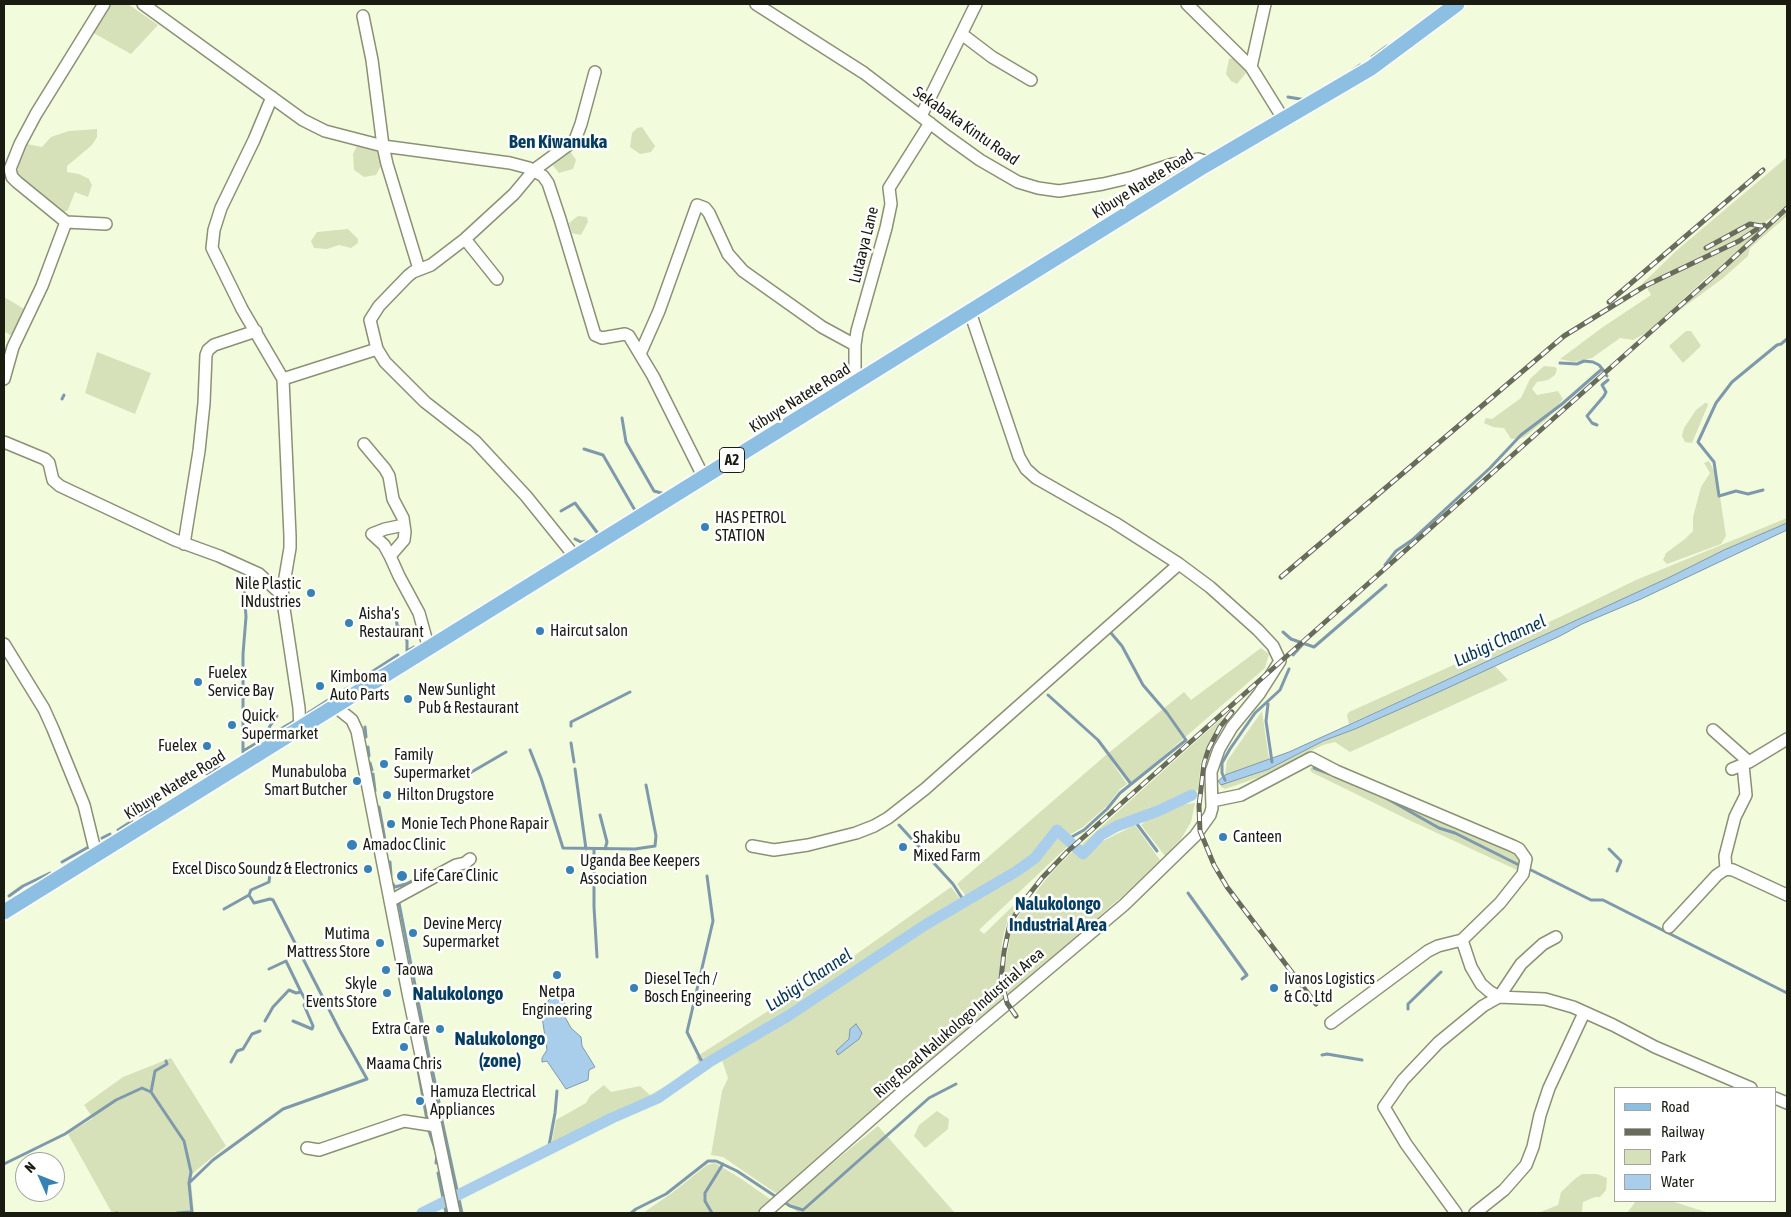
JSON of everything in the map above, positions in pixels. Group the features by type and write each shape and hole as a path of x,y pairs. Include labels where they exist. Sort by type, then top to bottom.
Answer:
{"main road":[{"name":"Kibuye Natete Road","path":"4,912 1204,166 1371,68 1457,4"}],"street":[{"path":"104,4 36,114 20,144 10,169 12,177 17,182 66,222 106,224"},
{"path":"143,4 303,120 325,131 383,146 494,160 534,170 543,176 548,183 595,335 602,338 626,334 629,336 653,376 704,478"},
{"name":"Sekabaka Kintu Road","path":"756,4 864,73 964,149 1018,182 1038,188 1059,191 1103,184 1133,177 1173,164 1198,159 1204,161 1204,166"},
{"name":"Lutaaya Lane","path":"855,384 857,331 886,228 891,204 889,188 925,120 976,4"},
{"path":"1187,4 1251,67 1284,120"},
{"path":"1251,67 1265,4"},
{"path":"364,16 372,60 383,146 392,183 420,269"},
{"path":"963,34 992,57 1031,80"},
{"path":"576,558 526,496 486,453 465,433 424,402 395,372 376,349 370,326 371,317 379,306 404,280 420,269 430,265 465,239 514,194 534,170 577,137 595,72"},
{"path":"272,97 254,140 221,208 214,230 212,248 242,309 282,379 290,536 282,595 299,708 300,729"},
{"path":"640,354 659,311 697,205 705,208 709,213 728,254 743,271 834,335 856,345"},
{"path":"4,379 13,347 42,286 66,222"},
{"path":"465,239 497,279"},
{"name":"Ring Road Nalukologo Industrial Area","path":"765,1213 944,1056 1124,905 1195,836 1210,816 1212,801 1211,772 1219,749 1232,727 1259,694 1280,661 1273,646 1210,586 1114,523 1040,481 1026,469 1018,457 970,312"},
{"path":"184,544 199,451 206,355 208,350 214,346 256,331"},
{"path":"4,339 13,347"},
{"path":"282,379 376,349"},
{"path":"4,442 45,459 49,464 53,480 60,486 184,544 219,556 259,574 282,595"},
{"path":"364,444 385,468 389,476 393,499 403,518 404,540 390,556"},
{"path":"404,525 372,534 384,545 419,613 429,649"},
{"path":"752,846 774,850 808,845 874,826 888,818 926,789 1179,564"},
{"path":"4,644 44,709 53,728 84,805 96,854"},
{"path":"336,707 352,720 357,731 453,1205"},
{"path":"1713,730 1741,765 1746,795 1735,816 1725,856 1726,869"},
{"path":"1741,765 1787,739"},
{"path":"1212,801 1241,795 1311,758 1336,771 1514,846 1526,860 1523,874 1500,903 1462,940 1438,946 1428,951 1331,1023"},
{"path":"390,901 470,859"},
{"path":"1669,927 1717,875 1726,869 1733,870 1787,895"},
{"path":"1456,1213 1406,1144 1384,1107 1403,1080 1450,1032 1499,996 1521,964 1542,944 1556,938"},
{"path":"1462,940 1477,979 1489,991 1499,996 1545,998 1556,1001 1613,1025 1655,1047 1749,1087"},
{"path":"1475,1213 1504,1190 1526,1165 1533,1148 1540,1115 1549,1088 1584,1013"},
{"path":"307,1148 319,1150 404,1121 436,1126"}],"green space":[{"path":"106,4 128,4 158,25 131,54 90,31"},
{"path":"1236,57 1244,64 1246,73 1237,84 1231,81 1226,74 1229,59"},
{"path":"642,127 655,146 651,152 640,154 630,147 632,133 637,128"},
{"path":"97,129 97,137 92,145 67,166 67,172 79,174 89,179 92,185 88,197 75,192 68,210 60,214 18,175 18,159 27,144 42,147 51,137 69,131"},
{"path":"357,146 382,150 383,162 376,175 364,177 354,170 353,154"},
{"path":"570,151 576,160 573,169 559,173 551,163"},
{"path":"1787,157 1787,206 1738,239 1645,285 1642,284 1676,251"},
{"path":"1183,166 1190,166 1139,196 1135,185"},
{"path":"1787,209 1787,216 1750,248 1748,256 1722,279 1665,319"},
{"path":"578,216 587,217 588,222 581,235 572,233 569,223"},
{"path":"1775,219 1724,265 1706,278 1648,332 1633,340 1620,338 1592,358 1573,362 1560,359 1651,295 1646,286 1740,241"},
{"path":"348,229 358,239 358,243 351,248 339,245 327,249 314,248 311,241 317,232"},
{"path":"4,297 26,310 14,334 10,335 4,331"},
{"path":"1686,331 1691,331 1701,346 1683,363 1669,346"},
{"path":"97,352 151,373 135,414 85,393"},
{"path":"1544,366 1555,367 1557,369 1555,375 1548,380 1537,382 1532,389 1537,395 1558,391 1563,399 1548,418 1523,438 1511,439 1504,428 1493,427 1484,423 1486,418 1492,419 1521,398 1530,379"},
{"path":"1705,403 1708,405 1692,443 1685,442 1682,436 1684,428 1696,410"},
{"path":"1709,461 1717,477 1726,536 1721,544 1667,564 1663,560 1666,553 1693,531 1693,517 1701,487 1710,473 1704,463"},
{"path":"1787,518 1787,523 1724,550 1668,578 1349,724 1347,715 1349,712 1560,617 1636,580"},
{"path":"1261,648 1269,654 1265,668 1131,784 1111,761 1127,784 1120,789 1107,806 1083,827 1068,836 1056,827 1032,857 966,896 957,884 1106,755 1184,692 1191,700"},
{"path":"1495,666 1508,680 1350,752 1335,742 1323,745 1257,778 1225,789 1221,787 1221,785 1269,769 1323,741 1355,729"},
{"path":"1262,711 1269,759 1225,775 1227,761"},
{"path":"1223,717 1201,762 1198,790 1104,830 1084,849 1081,845"},
{"path":"1318,765 1516,852 1522,862 1520,869 1517,870 1411,821 1311,772 1310,768"},
{"path":"1195,803 1191,822 1181,839 1165,856 1141,825 1151,817 1179,805"},
{"path":"1135,825 1160,860 1127,892 780,1196 723,1157 711,1155 722,1091 728,1078 722,1060 794,1017 959,907 1034,862 1057,834 1069,845 979,930 984,934 1026,893 1006,925 1001,955 1006,961 1011,931 1021,911 1051,873 1073,851 1082,858 1101,842"},
{"path":"951,887 961,900 813,997 700,1066 696,1057 851,958"},
{"path":"171,1058 226,1146 193,1173 191,1181 194,1213 112,1213 68,1134 93,1118 84,1105 123,1077"},
{"path":"696,1069 660,1095 613,1115 551,1146 556,1120 586,1103 590,1096 604,1085 611,1092 640,1086 650,1095"},
{"path":"937,1111 949,1119 948,1129 925,1148 914,1136 919,1125"},
{"path":"878,1126 955,1213 798,1213 786,1201"},
{"path":"715,1163 773,1201 759,1213 643,1213 707,1165"},
{"path":"1582,1174 1597,1174 1607,1178 1606,1190 1600,1197 1583,1202 1580,1213 1538,1213 1558,1205 1561,1192"},
{"path":"1635,1202 1674,1202 1709,1213 1627,1213"}],"water":[{"path":"1787,523 1787,530 1441,691 1323,741 1269,769 1221,785 1218,781 1225,775 1289,752 1353,723 1668,578 1724,550"},
{"path":"552,996 562,997 567,1008 565,1017 571,1028 581,1037 582,1046 595,1067 589,1070 588,1080 566,1089 547,1061 542,1062 542,1058 547,1050 541,1010"},
{"path":"856,1024 862,1033 859,1039 838,1055 836,1051 849,1039 850,1029"}],"waterway":[{"path":"1372,57 1387,46"},
{"path":"1352,71 1360,65"},
{"path":"1288,97 1306,100"},
{"path":"1763,490 1748,494 1736,491 1719,496 1714,462 1698,442 1716,403 1732,382 1787,339"},
{"path":"1560,363 1577,364 1584,361 1593,362 1604,371"},
{"path":"1385,565 1396,551 1412,540 1490,468 1521,435 1562,404 1602,369"},
{"path":"835,387 847,379"},
{"path":"1597,425 1592,423 1587,416 1604,396 1606,392 1602,385 1608,380"},
{"path":"62,399 64,395"},
{"path":"622,418 626,442 654,491 665,494"},
{"path":"584,449 603,455 636,512"},
{"path":"561,511 575,503 599,535"},
{"path":"575,539 581,542 589,541"},
{"path":"1283,632 1291,639 1314,647 1386,585"},
{"path":"243,752 243,654 246,617 244,586"},
{"path":"396,615 397,625 403,631 407,641 407,651 414,647"},
{"path":"1068,839 1084,830 1107,809 1120,793 1186,740 1167,713 1143,685 1122,646 1111,633"},
{"path":"1293,655 1304,643"},
{"path":"356,682 398,655"},
{"path":"1225,780 1222,773 1222,763 1230,749 1255,713 1280,690 1289,669"},
{"path":"308,713 347,688"},
{"path":"571,726 571,722 630,692"},
{"path":"1048,695 1098,740 1131,784"},
{"path":"1268,704 1266,721 1272,762"},
{"path":"263,739 277,716"},
{"path":"243,751 296,720"},
{"path":"365,727 366,737"},
{"path":"571,743 574,762"},
{"path":"368,747 369,756"},
{"path":"530,750 563,848 635,849 655,846 656,836 646,785"},
{"path":"463,777 506,752"},
{"path":"370,763 372,770"},
{"path":"207,774 219,766"},
{"path":"1314,768 1330,774"},
{"path":"575,769 586,849"},
{"path":"373,774 375,791"},
{"name":"Lubigi Channel","path":"422,1213 612,1118 658,1098 711,1061 788,1016 925,925 1017,871 1035,858 1057,830 1083,854 1101,835 1117,826 1158,811 1192,795"},
{"path":"1386,798 1439,828 1455,833 1521,866"},
{"path":"140,815 156,807"},
{"path":"379,807 385,840"},
{"path":"600,815 607,842 605,849"},
{"path":"1134,820 1157,851"},
{"path":"118,830 132,821"},
{"path":"899,825 953,884 964,901"},
{"path":"102,838 110,834"},
{"path":"62,862 92,845"},
{"path":"594,849 594,907 597,957"},
{"path":"1609,849 1621,861 1617,871"},
{"path":"390,862 391,875"},
{"path":"224,909 249,895 251,890 269,882 271,865"},
{"path":"1531,870 1591,900 1603,900 1787,993"},
{"path":"9,896 23,886 50,873"},
{"path":"393,884 395,887 406,884 427,873"},
{"path":"707,876 713,921 687,1032 701,1060 708,1064"},
{"path":"1188,893 1247,975 1242,979"},
{"path":"189,1183 213,1160 283,1109 367,1079 340,1031 273,900 254,903 249,895"},
{"path":"399,903 423,1026"},
{"path":"269,969 286,961 301,992"},
{"path":"1408,1009 1408,1004 1441,972"},
{"path":"265,1021 273,1007 289,990 296,993 301,992 305,999"},
{"path":"293,1021 312,1029 313,1026 304,1005 306,1003"},
{"path":"231,1062 237,1051 243,1049 252,1034 260,1031"},
{"path":"425,1036 429,1057"},
{"path":"1322,1055 1327,1054 1362,1060"},
{"path":"416,1059 427,1120"},
{"path":"166,1061 167,1064 155,1071 151,1092 184,1141 191,1172 189,1183 192,1213"},
{"path":"432,1068 439,1102"},
{"path":"631,1213 666,1194 708,1161 716,1161 737,1171 790,1206 803,1210 929,1098 956,1084"},
{"path":"4,1164 65,1134 116,1100 142,1088 151,1092"},
{"path":"548,1151 557,1091"},
{"path":"449,1113 441,1116 462,1213"},
{"path":"429,1131 437,1155 436,1163"},
{"path":"712,1213 705,1201 705,1193 723,1164"},
{"path":"438,1173 446,1213"},
{"path":"177,1213 192,1212"}],"railway":[{"path":"1609,302 1763,170"},
{"path":"1016,1016 1007,1003 1001,979 1004,952 1010,923 1042,878 1068,851 1727,264 1787,208"},
{"path":"1706,248 1750,224 1764,225"},
{"path":"1281,577 1564,336 1645,286 1739,241 1757,229"},
{"path":"1232,712 1220,727 1209,748 1204,763 1199,806 1200,831 1214,865 1227,887 1316,1004"}],"place":[{"name":"HAS PETROL STATION","path":"705,527"},
{"name":"Nile Plastic INdustries","path":"311,593"},
{"name":"Aisha's Restaurant","path":"349,623"},
{"name":"Haircut salon","path":"540,631"},
{"name":"Fuelex Service Bay","path":"198,682"},
{"name":"Kimboma Auto Parts","path":"320,686"},
{"name":"New Sunlight Pub & Restaurant","path":"408,699"},
{"name":"Quick Supermarket","path":"232,725"},
{"name":"Fuelex","path":"207,746"},
{"name":"Family Supermarket","path":"384,764"},
{"name":"Munabuloba Smart Butcher","path":"357,781"},
{"name":"Hilton Drugstore","path":"387,795"},
{"name":"Monie Tech Phone Rapair","path":"391,824"},
{"name":"Canteen","path":"1223,837"},
{"name":"Amadoc Clinic","path":"352,845"},
{"name":"Shakibu Mixed Farm","path":"903,847"},
{"name":"Excel Disco Soundz & Electronics","path":"368,869"},
{"name":"Uganda Bee Keepers Association","path":"570,870"},
{"name":"Life Care Clinic","path":"402,876"},
{"name":"Devine Mercy Supermarket","path":"413,933"},
{"name":"Mutima Mattress Store","path":"380,943"},
{"name":"Taowa","path":"386,970"},
{"name":"Netpa Engineering","path":"557,975"},
{"name":"Diesel Tech / Bosch Engineering","path":"634,988"},
{"name":"Ivanos Logistics & Co. Ltd","path":"1274,988"},
{"name":"Skyle Events Store","path":"387,993"},
{"name":"Extra Care","path":"440,1029"},
{"name":"Maama Chris","path":"404,1047"},
{"name":"Hamuza Electrical Appliances","path":"420,1101"}],"district":[{"name":"Ben Kiwanuka","path":"558,142"},
{"name":"Nalukolongo Industrial Area","path":"1058,914"},
{"name":"Nalukolongo","path":"458,994"},
{"name":"Nalukolongo (zone)","path":"500,1050"}]}
